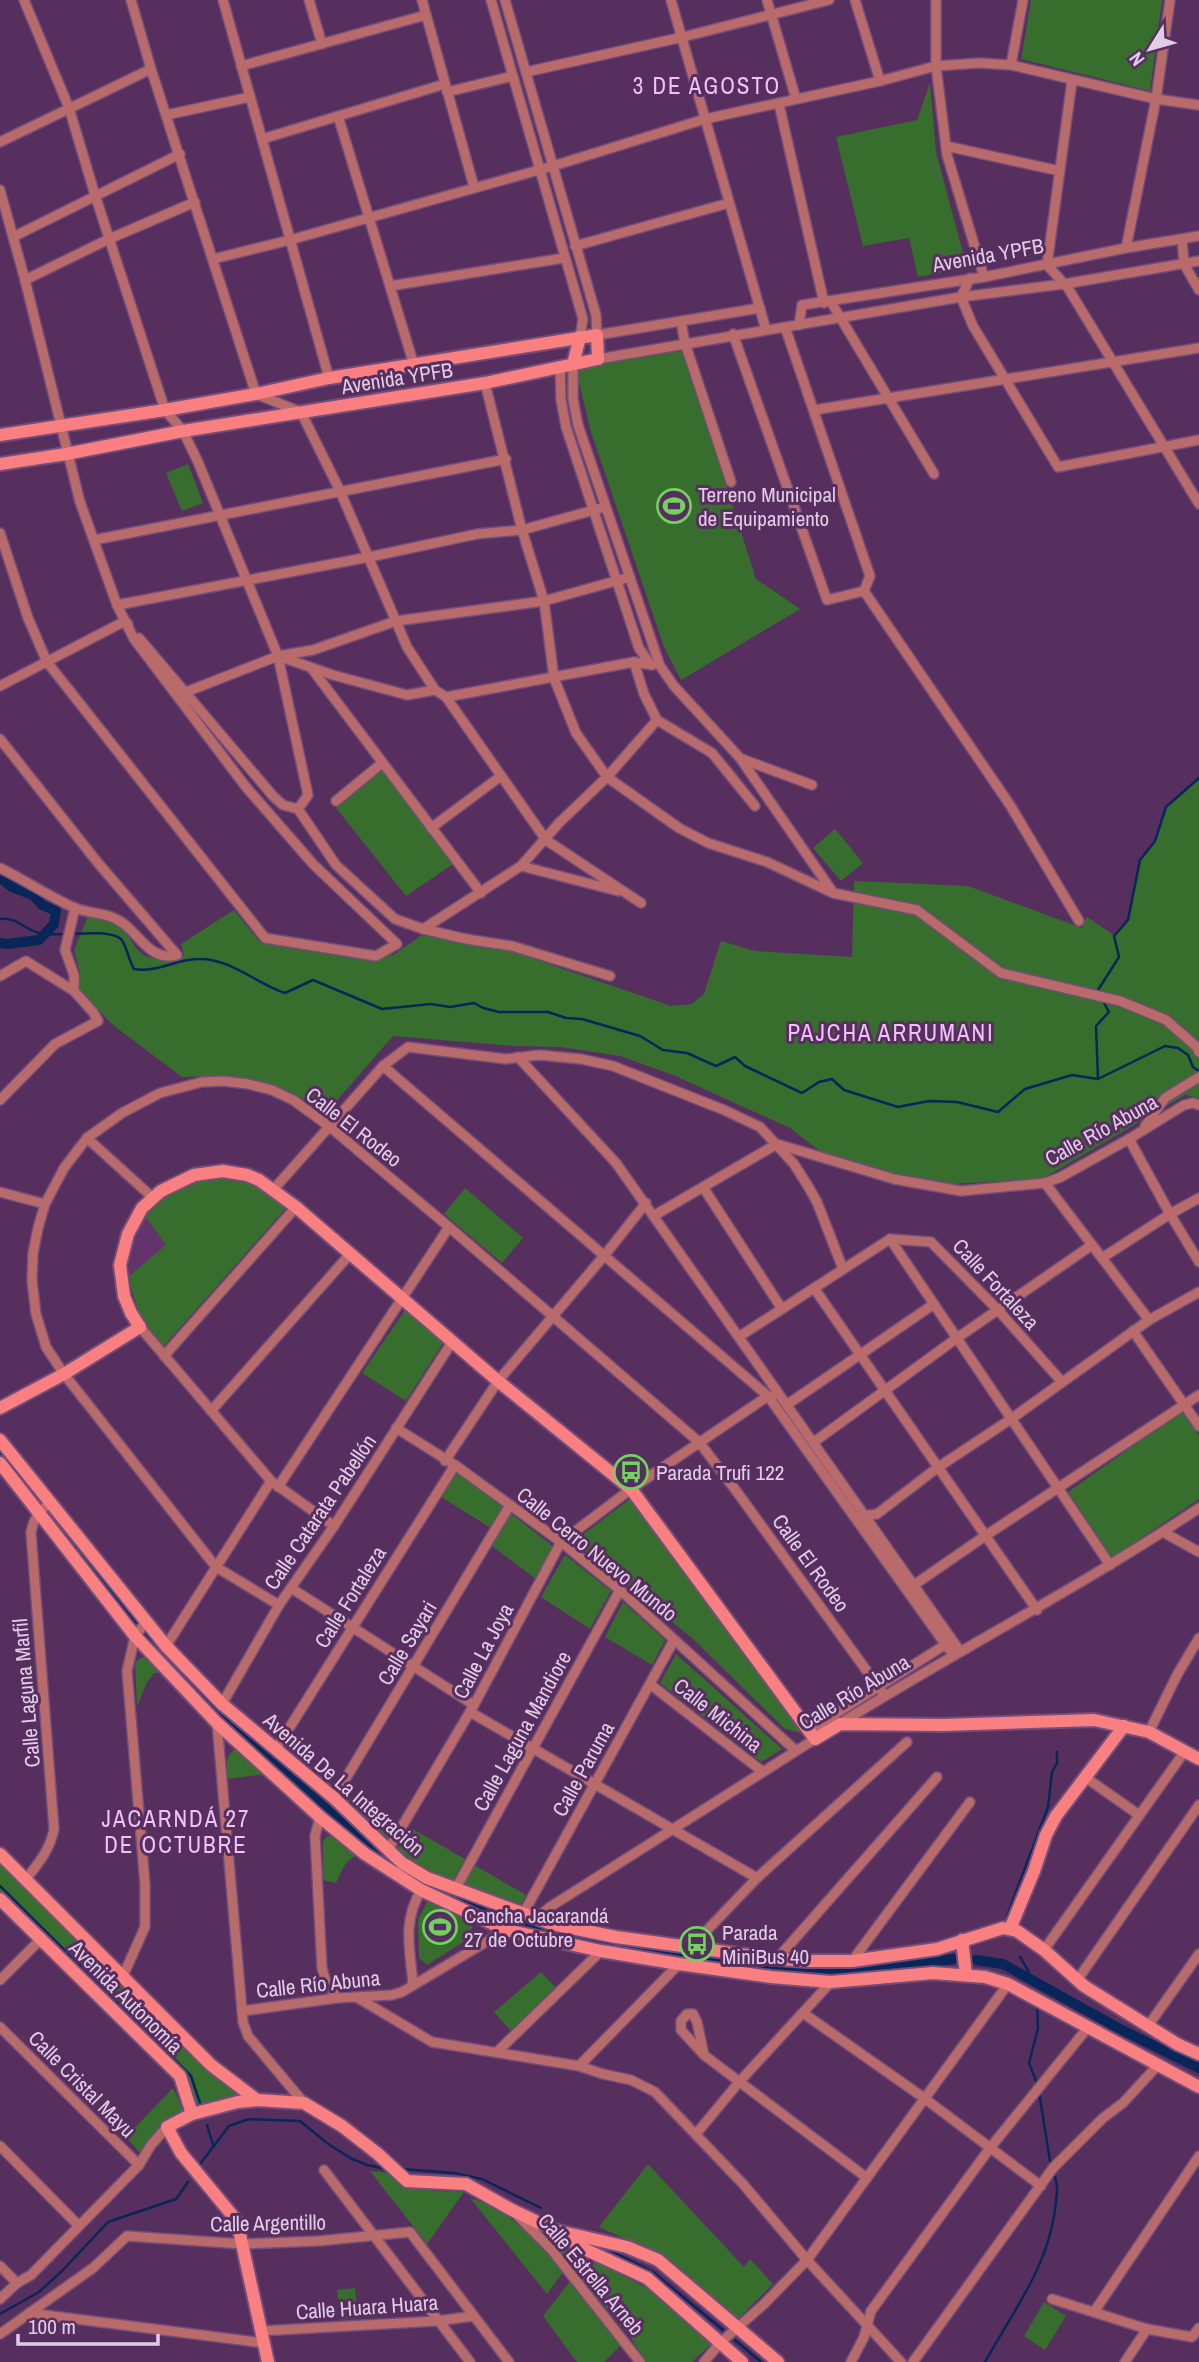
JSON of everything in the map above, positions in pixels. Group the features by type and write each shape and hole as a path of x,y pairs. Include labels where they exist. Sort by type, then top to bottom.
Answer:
{"street":[{"path":"24,0 69,108 165,410 183,431 221,515 278,656 308,795 298,809"},
{"path":"131,0 150,69 180,154 256,394 300,412 340,491 407,647 435,690 446,697 546,840 641,903"},
{"path":"223,0 329,378"},
{"path":"309,0 322,44"},
{"path":"422,0 474,187"},
{"path":"491,0 583,319 580,337 566,365 561,400 566,427 639,649 650,664"},
{"path":"505,0 596,315 598,359"},
{"path":"671,0 766,330"},
{"path":"767,0 796,99"},
{"path":"526,72 683,37 829,0"},
{"path":"855,0 880,81"},
{"path":"936,0 936,66 946,146 985,277"},
{"path":"1011,65 1023,0"},
{"path":"1126,248 1156,99 1170,0"},
{"path":"241,66 426,15"},
{"path":"213,260 553,166 705,119 936,66 1011,65 1156,99 1199,105"},
{"path":"0,142 150,69"},
{"path":"262,139 446,88 513,76"},
{"path":"1072,80 1047,265 1064,284 1199,504"},
{"path":"166,115 250,97"},
{"path":"779,104 828,302 842,317 934,474"},
{"path":"338,116 414,365"},
{"path":"946,146 1060,171"},
{"path":"13,237 180,154"},
{"path":"0,190 25,280 66,454 94,540 125,621 141,648 246,787 313,864 397,944 376,956 265,938 47,662 27,618 0,533"},
{"path":"25,280 109,239 195,202"},
{"path":"575,246 729,203"},
{"name":"Avenida YPFB","path":"799,325 802,305 985,277 1199,236"},
{"path":"1182,239 1184,264 1199,290"},
{"path":"390,286 564,258"},
{"name":"Avenida YPFB","path":"0,464 183,431 485,383 733,334 1199,261"},
{"path":"970,278 961,297 973,326 1058,467 1199,440"},
{"name":"Avenida YPFB","path":"0,435 61,428 256,394 329,378 760,308"},
{"path":"681,322 685,343 731,482"},
{"path":"785,327 870,576 864,591"},
{"path":"733,334 827,600 864,591"},
{"path":"814,410 1199,348"},
{"path":"566,365 578,425 660,666 674,686 740,758 833,893"},
{"path":"485,383 522,530 544,601 554,678 576,733 607,777 667,820 708,843 767,862 833,893 917,910 1001,973 1120,1000 1166,1020 1197,1047 1199,1052"},
{"path":"94,540 506,459"},
{"path":"117,605 477,534 522,530 605,507"},
{"path":"186,692 278,656 313,650 396,621 544,601 630,577"},
{"path":"864,591 1010,805 1079,921"},
{"path":"0,686 125,621"},
{"path":"125,621 273,796 283,805 298,809 336,865 395,919 466,939 512,946 610,976"},
{"path":"278,656 332,676 407,695 435,690"},
{"path":"446,697 634,662 660,666"},
{"path":"634,662 644,694 657,720 712,753 755,806"},
{"path":"311,667 481,892"},
{"path":"423,929 521,866 559,822 607,777 657,720"},
{"path":"0,739 98,863 177,955 169,957 157,954 109,914 75,908 0,868"},
{"path":"740,758 812,785"},
{"path":"336,801 382,763"},
{"path":"431,828 501,776"},
{"path":"521,866 626,893"},
{"path":"74,991 74,975 65,950 75,908"},
{"path":"0,976 26,961 74,991 98,1021 55,1044 0,1100"},
{"path":"273,1190 383,1066 408,1047 506,1059 539,1055 581,1059 613,1066 760,1127 794,1164 817,1202 843,1269"},
{"path":"518,1057 616,1163 655,1215 914,1585 948,1642"},
{"path":"383,1066 768,1396 852,1515 956,1653"},
{"path":"1142,1131 1165,1098 1199,1077"},
{"name":"Calle El Rodeo","path":"279,1605 216,1567 64,1374 46,1347 36,1314 32,1281 33,1253 46,1204 64,1168 87,1138 122,1113 160,1093 202,1082 248,1084 272,1090 293,1100 330,1127 449,1227 699,1443 885,1696"},
{"name":"Calle Río Abuna","path":"777,1144 894,1179 961,1191 1045,1183 1061,1177 1129,1139 1184,1105 1199,1105"},
{"path":"87,1138 152,1197"},
{"path":"1129,1139 1199,1262"},
{"path":"655,1215 777,1144"},
{"path":"334,1526 274,1484 164,1356 131,1313 124,1296 120,1265 128,1234 142,1208 152,1197 181,1180 211,1172 236,1173 259,1180 296,1207 498,1381 631,1489 813,1734 878,1687 948,1642"},
{"path":"1045,1183 1149,1320"},
{"path":"703,1187 782,1309"},
{"path":"0,1192 46,1204"},
{"path":"1102,1258 1199,1198"},
{"path":"445,1461 498,1381 646,1203"},
{"path":"164,1356 296,1207"},
{"path":"166,1646 216,1567 449,1227"},
{"path":"740,1336 890,1239 1110,1565"},
{"name":"Calle Fortaleza","path":"890,1239 932,1242 1062,1382"},
{"path":"814,1442 1091,1245"},
{"path":"211,1411 351,1253"},
{"path":"814,1288 1037,1610"},
{"path":"852,1515 877,1514 937,1468 1012,1419 1133,1331 1199,1292"},
{"path":"788,1404 934,1304"},
{"path":"0,1408 64,1374 140,1327"},
{"path":"1133,1331 1199,1426"},
{"name":"Calle Catarata Pabellón","path":"222,1704 279,1605 334,1526 452,1342"},
{"path":"768,1396 781,1394"},
{"path":"914,1585 1199,1395"},
{"name":"Calle La Joya","path":"388,1850 472,1709 561,1542 631,1489 768,1396"},
{"name":"Calle Cerro Nuevo Mundo","path":"396,1428 455,1465 561,1542 620,1590 795,1750"},
{"name":"Avenida De La Integración","path":"0,1440 166,1646 222,1704 334,1798 402,1863 418,1873 455,1890 536,1919 616,1937 777,1959 852,1961 937,1948 996,1930 1010,1929"},
{"name":"Avenida De La Integración","path":"0,1464 135,1636 217,1723 320,1817 365,1854 421,1890 506,1930 601,1951 679,1964 831,1982 933,1973 985,1977 1008,1984 1199,2087"},
{"name":"Calle Fortaleza","path":"276,1749 455,1465"},
{"path":"38,1513 49,1503"},
{"name":"Calle Sayari","path":"334,1798 510,1505"},
{"name":"Calle Río Abuna","path":"536,1919 550,1907 763,1772 813,1734 840,1724 956,1653 1037,1610 1199,1508"},
{"name":"Calle Laguna Marfil","path":"26,1880 47,1850 54,1829 31,1533 38,1513"},
{"path":"1163,1532 1199,1552"},
{"path":"291,1588 413,1666 532,1748 757,1878"},
{"name":"Calle Laguna Mandiore","path":"455,1890 620,1590"},
{"path":"122,1976 145,1927 145,1884 127,1671 135,1636 146,1622"},
{"path":"1149,1732 1199,1638"},
{"name":"Calle Paruma","path":"523,1914 674,1640"},
{"name":"Calle Michina","path":"651,1685 763,1772"},
{"path":"840,1724 943,1725 1094,1720 1149,1732 1199,1759"},
{"path":"217,1723 245,2031 304,2103 342,2126 407,2181 466,2184 554,2230 582,2248 647,2278 742,2362"},
{"path":"1124,1726 1056,1816 1045,1835 1034,1871 1010,1929 1044,1950 1084,1986 1199,2054"},
{"path":"690,1948 757,1878 906,1742"},
{"path":"1044,1950 1185,1751"},
{"path":"777,1959 937,1777"},
{"path":"1085,1777 1139,1815"},
{"path":"852,1961 970,1802"},
{"path":"1078,1979 1199,1805"},
{"path":"320,1817 315,1836 322,1968 325,1979 337,1998"},
{"name":"Avenida Autonomía","path":"0,1854 211,2065 257,2100"},
{"path":"413,1984 408,1928 411,1907 421,1890"},
{"name":"Avenida Autonomía","path":"0,1899 180,2076 192,2114"},
{"name":"Calle Río Abuna","path":"242,2011 337,1998 392,1995 506,1930"},
{"path":"0,1980 41,1939"},
{"path":"962,1940 966,1975"},
{"path":"497,2052 601,1951"},
{"path":"1148,2026 1199,1954"},
{"path":"579,2066 679,1964"},
{"path":"696,2134 740,2081 831,1982"},
{"path":"704,2362 720,2343 763,2305 807,2260 1008,1984"},
{"path":"358,1998 432,2042 579,2066 643,2085 666,2102 743,2184 807,2260 901,2362"},
{"path":"803,2013 924,2098 1041,2186"},
{"path":"851,2362 864,2337 871,2311 990,2148 1089,2026"},
{"name":"Calle Cristal Mayu","path":"0,2027 139,2165"},
{"path":"704,2055 867,2178"},
{"path":"913,2362 1072,2147 1123,2103 1157,2066"},
{"path":"0,2299 17,2283 31,2275 139,2165 151,2145 167,2127 192,2114 238,2102 257,2100 304,2103"},
{"path":"167,2127 180,2153 237,2221 268,2362"},
{"path":"0,2146 79,2226"},
{"path":"1094,2312 1199,2156"},
{"path":"324,2170 470,2362"},
{"name":"Calle Estrella Arneb","path":"512,2210 551,2249 640,2362"},
{"path":"554,2230 627,2247 658,2260 778,2362"},
{"name":"Calle Argentillo","path":"29,2313 93,2268 127,2236 243,2244 375,2237 410,2232 474,2316"},
{"path":"0,2266 17,2283"},
{"path":"1052,2299 1147,2329 1196,2340 1199,2328"},
{"path":"0,2334 29,2313"},
{"name":"Calle Huara Huara","path":"29,2313 262,2337 474,2316"},
{"path":"474,2316 509,2362"},
{"path":"1125,2362 1147,2329"}],"shaded area":[{"path":"144,1215 167,1245 128,1277 130,1254"}],"green space":[{"path":"1031,0 1162,0 1150,91 1021,59"},
{"path":"930,83 936,152 967,268 918,277 909,238 863,246 836,137 917,120"},
{"name":"Terreno Municipal de Equipamiento","path":"683,351 756,579 800,609 681,680 664,647 591,432 575,366"},
{"path":"188,464 203,503 182,511 166,473"},
{"path":"383,768 453,864 406,896 336,808"},
{"path":"1199,778 1199,1098 1185,1095 1042,1179 952,1184 889,1172 822,1153 790,1128 673,1075 620,1056 560,1047 393,1036 325,1114 291,1092 247,1078 182,1077 113,1025 77,988 80,973 74,950 88,916 116,924 141,953 162,959 184,955 181,944 234,910 259,941 377,956 393,955 422,935 514,952 671,1006 692,1004 704,994 721,941 755,951 852,957 854,881 968,886 1082,928 1087,917 1115,936 1128,920 1140,860 1155,841 1166,807"},
{"path":"835,829 863,863 841,881 813,848"},
{"path":"221,1177 256,1187 286,1208 163,1347 140,1317 128,1277 166,1245 144,1215 151,1205 194,1180"},
{"path":"465,1188 523,1238 502,1263 444,1214"},
{"path":"405,1310 443,1343 406,1401 362,1373"},
{"path":"1182,1411 1199,1435 1199,1499 1112,1558 1068,1492"},
{"path":"456,1472 503,1507 491,1528 441,1497"},
{"path":"630,1499 802,1733 785,1729 692,1638 573,1542"},
{"path":"510,1513 553,1546 536,1579 492,1546"},
{"path":"565,1555 611,1591 590,1629 541,1597"},
{"path":"623,1602 665,1640 652,1665 605,1637"},
{"path":"676,1654 782,1749 761,1762 660,1683"},
{"path":"146,1655 159,1672 153,1674 146,1684 137,1707 135,1662"},
{"path":"234,1750 241,1750 266,1774 227,1779 227,1759"},
{"path":"345,1793 395,1827 388,1840 342,1798"},
{"path":"411,1828 465,1859 452,1883 421,1867 397,1849"},
{"path":"328,1836 336,1838 359,1855 347,1862 336,1883 323,1880 323,1841"},
{"path":"0,1862 206,2067 242,2097 212,2104 197,2104 189,2079 0,1891"},
{"path":"474,1865 526,1895 519,1908 463,1887"},
{"path":"428,1901 474,1922 468,1939 427,1965 419,1958 418,1919"},
{"path":"541,1972 555,1987 511,2031 494,2012"},
{"path":"173,2088 184,2112 163,2123 140,2153 126,2137"},
{"path":"648,2164 744,2267 750,2259 773,2284 737,2320 665,2257 599,2227"},
{"path":"370,2171 391,2173 406,2185 415,2188 464,2192 427,2244"},
{"path":"470,2198 496,2207 531,2235 563,2272 547,2294"},
{"path":"536,2227 563,2245 645,2287 711,2344 692,2362 646,2362 629,2335"},
{"path":"571,2280 621,2345 604,2362 577,2362 543,2316"},
{"path":"355,2288 358,2318 340,2320 337,2290"},
{"path":"1044,2302 1066,2316 1045,2350 1024,2336"}],"waterway":[{"path":"1099,992 1119,957 1114,936 1128,920 1140,860 1155,841 1166,807 1199,778"},
{"path":"0,878 12,887 33,895 42,905 56,911 54,924 39,940 0,943"},
{"path":"0,919 12,920 40,933 94,933 114,936 123,941 134,969 151,969 199,959 210,960 232,967 285,993 313,980 382,1009 431,1004 450,1007 474,1003 499,1012 548,1012 640,1036 663,1050 687,1053 716,1066 735,1057 745,1066 802,1093 819,1082 832,1079 844,1090 898,1107 929,1101 957,1102 998,1112 1025,1089 1072,1075 1098,1079 1165,1046 1178,1048 1188,1055 1193,1067 1199,1071"},
{"path":"1098,1079 1096,1026 1109,1012 1103,1001"},
{"path":"0,1453 12,1469"},
{"path":"52,1520 147,1640 233,1727 379,1857"},
{"path":"1007,1916 1048,1807 1057,1752"},
{"path":"0,1886 191,2076 200,2103"},
{"path":"453,1899 575,1940 763,1967 822,1971 871,1970 953,1959"},
{"path":"1020,1957 1029,1972"},
{"path":"976,1960 1003,1964 1122,2030 1199,2068"},
{"path":"1037,2004 1038,2029 1029,2063 1038,2086"},
{"path":"1039,2092 1050,2161"},
{"path":"200,2164 229,2126 249,2119 300,2121 350,2158 387,2169"},
{"path":"207,2125 213,2145"},
{"path":"402,2169 454,2173 482,2179 541,2208"},
{"path":"985,2362 1028,2289 1045,2251 1055,2210 1055,2177"},
{"path":"0,2314 39,2292 108,2222 176,2199 188,2182"},
{"path":"603,2247 653,2272 723,2330"},
{"path":"735,2340 761,2362"}],"place":[{"name":"Terreno Municipal de Equipamiento","path":"674,506"},
{"name":"Parada Trufi 122","path":"631,1472"},
{"name":"Cancha Jacarandá 27 de Octubre","path":"440,1927"},
{"name":"Parada MiniBus 40","path":"697,1944"}],"district":[{"name":"3 DE AGOSTO","path":"707,85"},
{"name":"PAJCHA ARRUMANI","path":"891,1032"},
{"name":"JACARNDÁ 27 DE OCTUBRE","path":"176,1831"}]}
